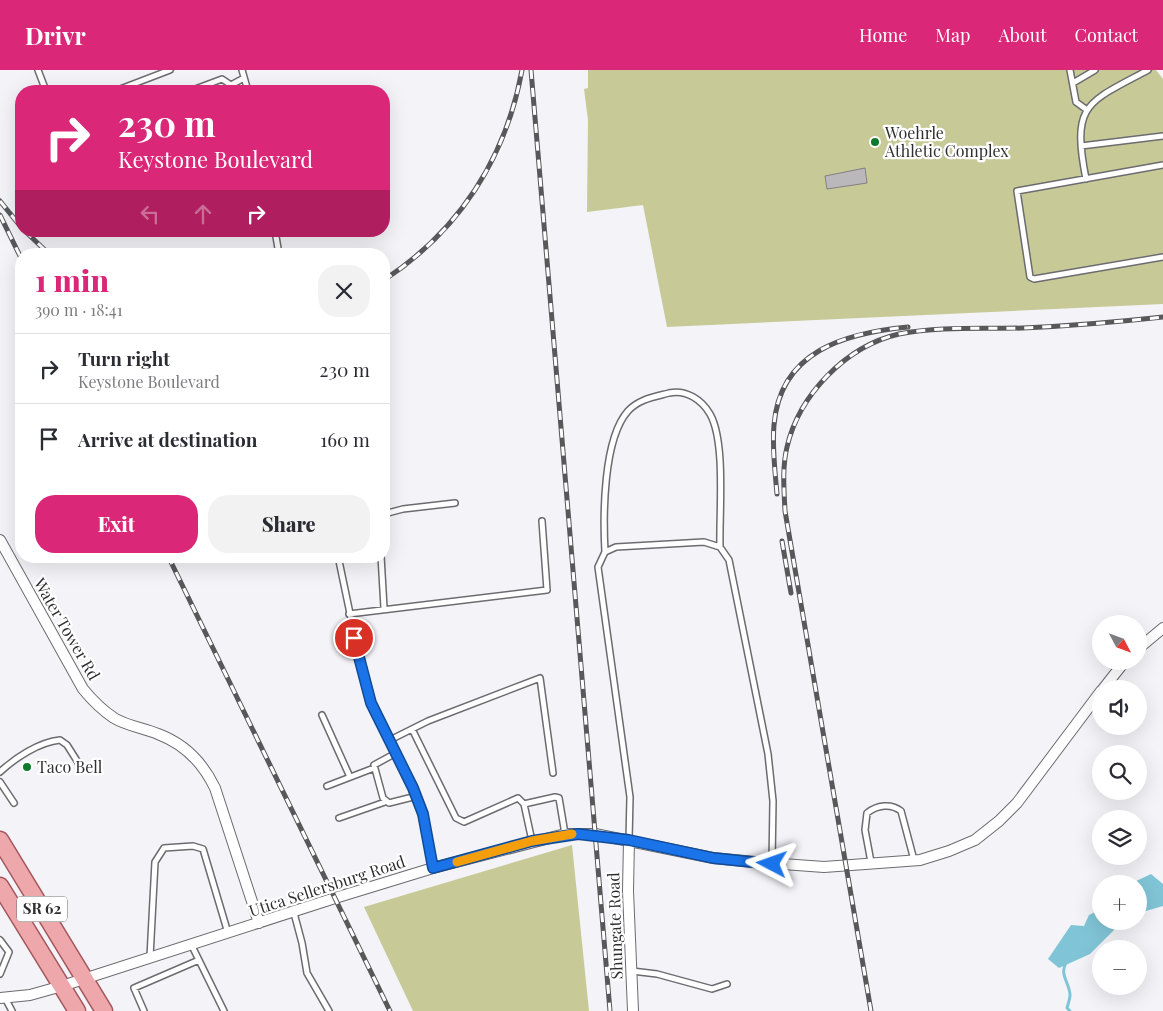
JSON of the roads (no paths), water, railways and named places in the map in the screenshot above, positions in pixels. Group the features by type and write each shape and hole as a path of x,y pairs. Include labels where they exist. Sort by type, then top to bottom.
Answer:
{"main road":[{"name":"SR 62","path":"0,840 104,1011"},
{"name":"SR 62","path":"2,893 77,1011"}],"street":[{"name":"Water Tower Rd","path":"0,540 82,689 98,706 116,719 159,734 179,744 192,754 208,774 215,788 259,923"},
{"path":"1148,640 1163,628"},
{"name":"Utica Sellersburg Road","path":"1110,680 1118,670"},
{"name":"Utica Sellersburg Road","path":"3,998 62,986 433,868 565,834 595,834 713,858 824,867 870,862 914,861 949,852 976,840 1017,803 1092,703"},
{"name":"Shungate Road","path":"629,840 633,1011"}],"lane":[{"path":"38,70 44,85"},
{"path":"131,85 170,70"},
{"path":"242,70 246,85"},
{"path":"1070,70 1076,102 1087,110"},
{"path":"1073,83 1095,70"},
{"path":"1086,178 1081,146 1082,122 1087,110 1100,96 1148,70"},
{"path":"206,85 222,79 231,85 244,78"},
{"path":"1081,146 1163,136"},
{"path":"1163,165 1017,191 1030,277 1034,279 1163,257"},
{"path":"629,840 630,798 598,567 605,552 604,503 614,443 620,424 628,411 642,400 674,392 696,397 710,415 719,442 720,547 729,560 768,754 773,801 772,864"},
{"path":"390,512 403,509 456,503"},
{"path":"349,614 384,608 547,590 542,521"},
{"path":"605,552 616,547 704,542 720,547"},
{"path":"339,563 349,614 371,703 417,796 423,814 433,868"},
{"path":"381,563 384,608"},
{"path":"390,740 540,678 553,772"},
{"path":"322,716 350,777"},
{"path":"412,730 456,818 464,822 518,798 524,804 532,841"},
{"path":"0,772 8,764 44,744 60,740 67,745 79,764"},
{"path":"385,802 374,768 376,762 396,753"},
{"path":"327,786 374,768"},
{"path":"0,782 14,803"},
{"path":"338,818 385,802 389,803 417,796"},
{"path":"524,804 555,797 559,798 565,834"},
{"path":"870,862 866,830 867,813 879,806 889,806 901,811 914,861"},
{"path":"150,958 155,862 164,848 193,846 202,849 228,934"},
{"path":"294,913 302,942 307,973 328,1011"},
{"path":"0,940 9,952 0,974"},
{"path":"192,946 224,1011"},
{"path":"144,1011 134,988 199,960"},
{"path":"631,971 657,974 712,989 727,984"},
{"path":"3,998 12,1011"}],"water":[{"path":"1151,874 1163,884 1163,906 1147,911 1147,876"},
{"path":"1092,914 1092,930 1114,930 1104,940 1092,940 1092,952 1090,954 1059,968 1048,959 1071,925 1084,926 1089,915"}],"waterway":[{"path":"1066,963 1064,975 1070,991 1067,1008 1070,1011"}],"railway":[{"path":"390,276 411,261 435,239 475,190 491,162 504,133 515,102 522,70"},
{"path":"531,70 610,1011"},
{"path":"0,201 15,220"},
{"path":"0,215 16,248"},
{"path":"31,237 43,248"},
{"path":"871,1011 785,511 784,463 793,428 802,409 828,376 843,361 879,340 914,331 1023,328 1163,317"},
{"path":"777,494 774,425 779,400 789,379 802,363 820,350 839,341 861,334 908,327"},
{"path":"782,541 791,593"},
{"path":"171,563 390,1011"}],"place":[{"name":"Woehrle Athletic Complex","path":"875,142"},
{"name":"Taco Bell","path":"27,767"}]}
